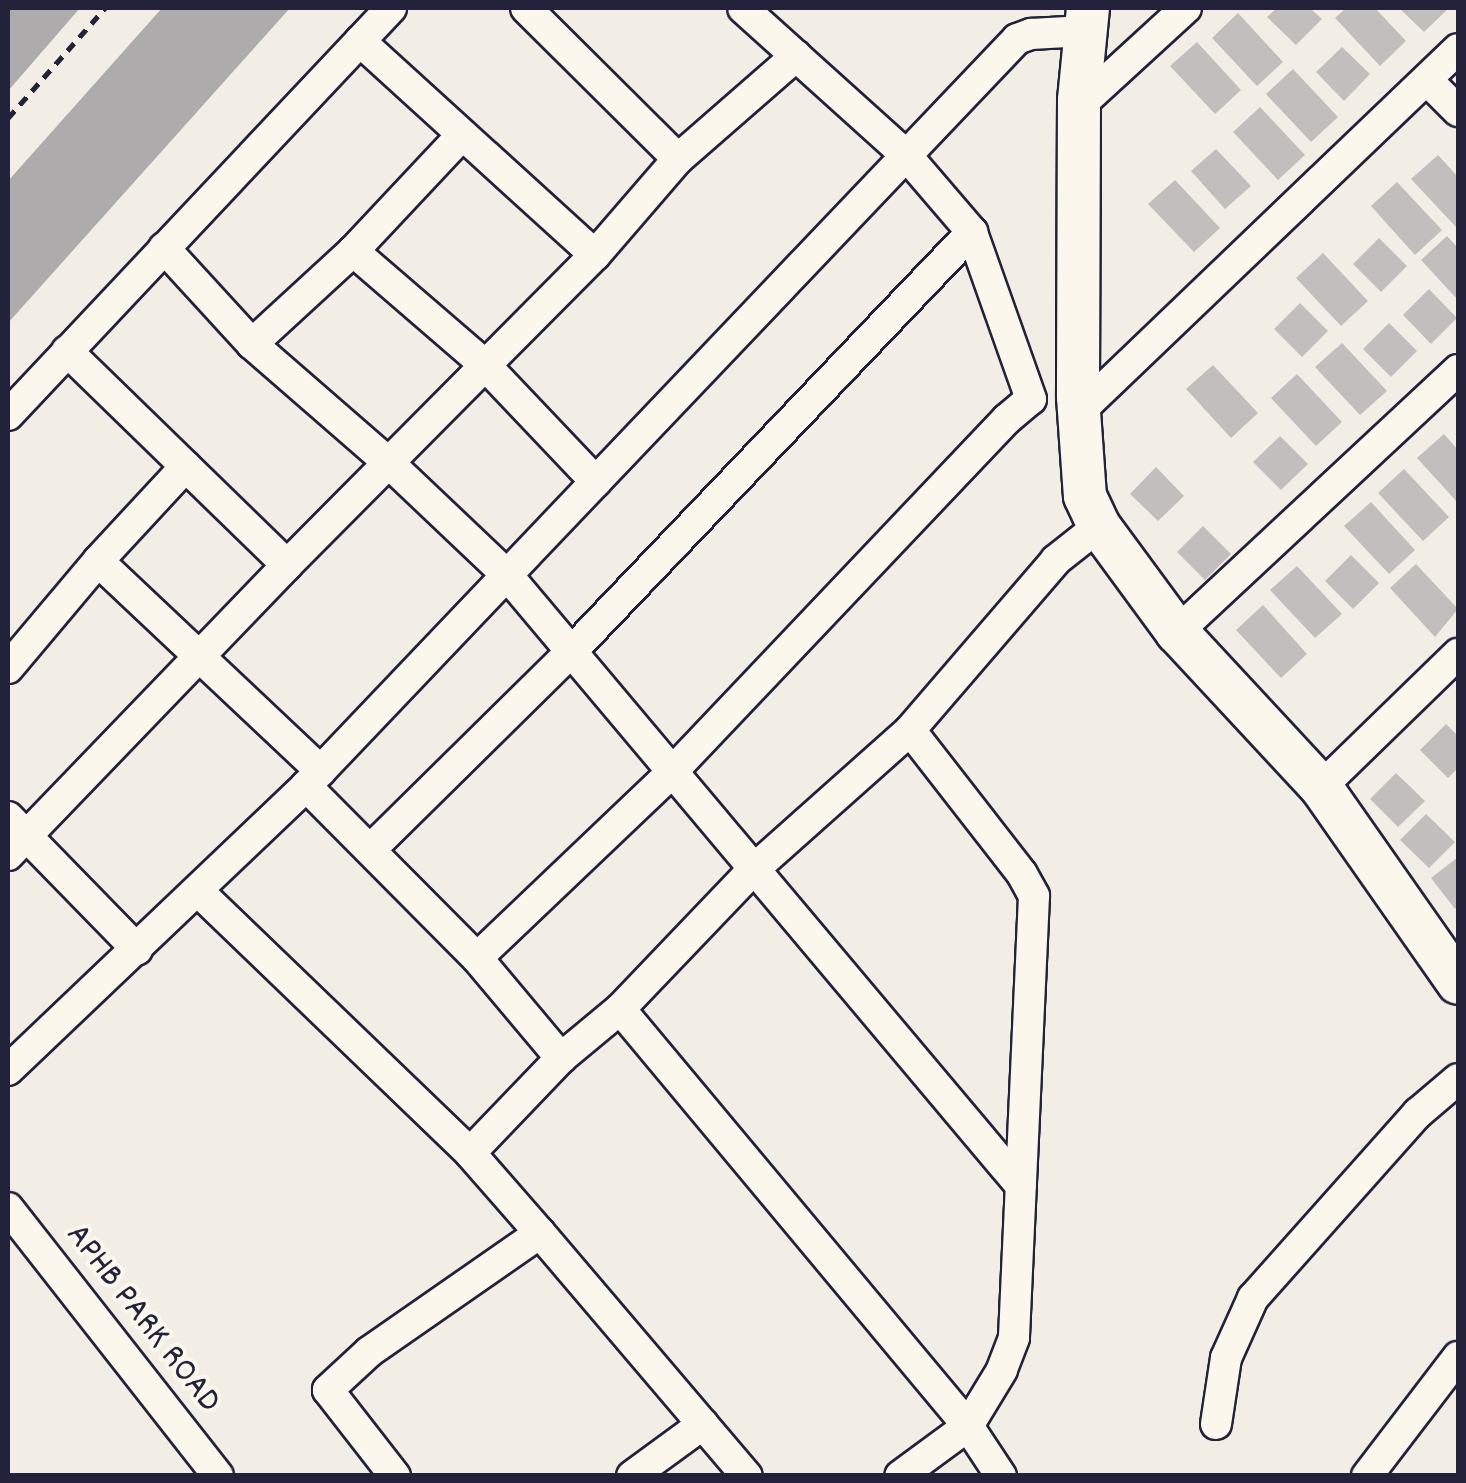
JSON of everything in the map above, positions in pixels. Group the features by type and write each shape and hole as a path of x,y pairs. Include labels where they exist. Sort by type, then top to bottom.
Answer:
{"street":[{"path":"8,415 391,8"},
{"path":"526,8 678,159"},
{"path":"470,1152 560,1058 620,1009 752,871 910,730 1078,542 1084,496 1058,401 972,232 906,156 743,8"},
{"path":"1079,106 1186,8"},
{"path":"8,1070 313,778 1017,40 1079,24 1079,106 1058,401"},
{"path":"360,41 595,254"},
{"path":"477,958 671,773 1007,419 1058,401 1458,50"},
{"path":"137,949 14,836 391,465 595,254 678,159 796,56"},
{"path":"1427,80 1458,111"},
{"path":"252,344 353,251 462,135"},
{"path":"370,850 572,652 972,232"},
{"path":"164,248 252,344 391,465 507,575 752,871 1021,1186"},
{"path":"353,251 485,365 596,482"},
{"path":"68,351 287,565"},
{"path":"1177,632 1458,370"},
{"path":"8,668 98,560 186,466"},
{"path":"1078,542 1177,632 1321,787 1458,983"},
{"path":"98,560 199,653 313,778 370,850 477,958 560,1058"},
{"path":"1321,787 1458,654"},
{"path":"900,1476 968,1426 1002,1370 1014,1338 1034,896 1022,874 910,730"},
{"path":"198,891 470,1152 747,1476"},
{"path":"620,1009 968,1426 1001,1476"},
{"path":"1216,1424 1226,1358 1253,1298 1418,1113 1458,1079"},
{"name":"APHB PARK ROAD","path":"8,1208 218,1476"},
{"path":"395,1476 328,1390 369,1352 540,1233"},
{"path":"1367,1476 1458,1357"},
{"path":"632,1476 703,1424"}],"path":[{"path":"8,118 105,8"}],"shaded area":[{"path":"8,8 80,8 8,91"},
{"path":"162,8 290,8 8,323 8,181"}],"building":[{"path":"1277,8 1310,8 1322,19 1296,45 1267,17"},
{"path":"1346,8 1375,8 1406,41 1380,66 1335,18"},
{"path":"1399,8 1449,8 1424,32"},
{"path":"1238,13 1283,62 1257,86 1212,38"},
{"path":"1197,42 1241,90 1215,114 1170,66"},
{"path":"1342,47 1370,74 1344,101 1316,72"},
{"path":"1293,69 1338,117 1311,142 1266,94"},
{"path":"1260,107 1305,155 1278,180 1233,132"},
{"path":"1216,149 1251,186 1225,209 1191,171"},
{"path":"1438,155 1458,177 1456,227 1411,179"},
{"path":"1175,180 1220,228 1194,252 1148,204"},
{"path":"1397,182 1442,230 1415,255 1371,206"},
{"path":"1447,236 1458,248 1458,300 1421,260"},
{"path":"1379,238 1407,266 1381,292 1353,264"},
{"path":"1323,253 1368,301 1341,326 1296,278"},
{"path":"1429,289 1457,318 1431,344 1403,315"},
{"path":"1300,303 1328,331 1302,357 1274,329"},
{"path":"1389,323 1417,351 1391,377 1363,349"},
{"path":"1342,343 1387,391 1360,415 1315,367"},
{"path":"1213,365 1258,413 1231,438 1186,389"},
{"path":"1297,374 1342,422 1316,446 1271,398"},
{"path":"1444,434 1458,450 1458,503 1417,458"},
{"path":"1280,436 1308,464 1281,490 1253,462"},
{"path":"1156,467 1184,496 1158,521 1130,494"},
{"path":"1404,469 1449,517 1423,541 1378,493"},
{"path":"1371,502 1415,550 1389,574 1344,526"},
{"path":"1203,526 1231,554 1205,580 1177,552"},
{"path":"1351,555 1379,583 1353,609 1325,581"},
{"path":"1416,564 1458,609 1435,637 1390,588"},
{"path":"1297,566 1342,614 1315,638 1270,590"},
{"path":"1263,605 1307,654 1281,678 1236,630"},
{"path":"1446,724 1458,736 1458,768 1448,778 1420,750"},
{"path":"1396,773 1425,801 1398,827 1370,799"},
{"path":"1426,814 1455,842 1429,868 1400,840"},
{"path":"1458,857 1458,906 1455,909 1431,878"}]}
